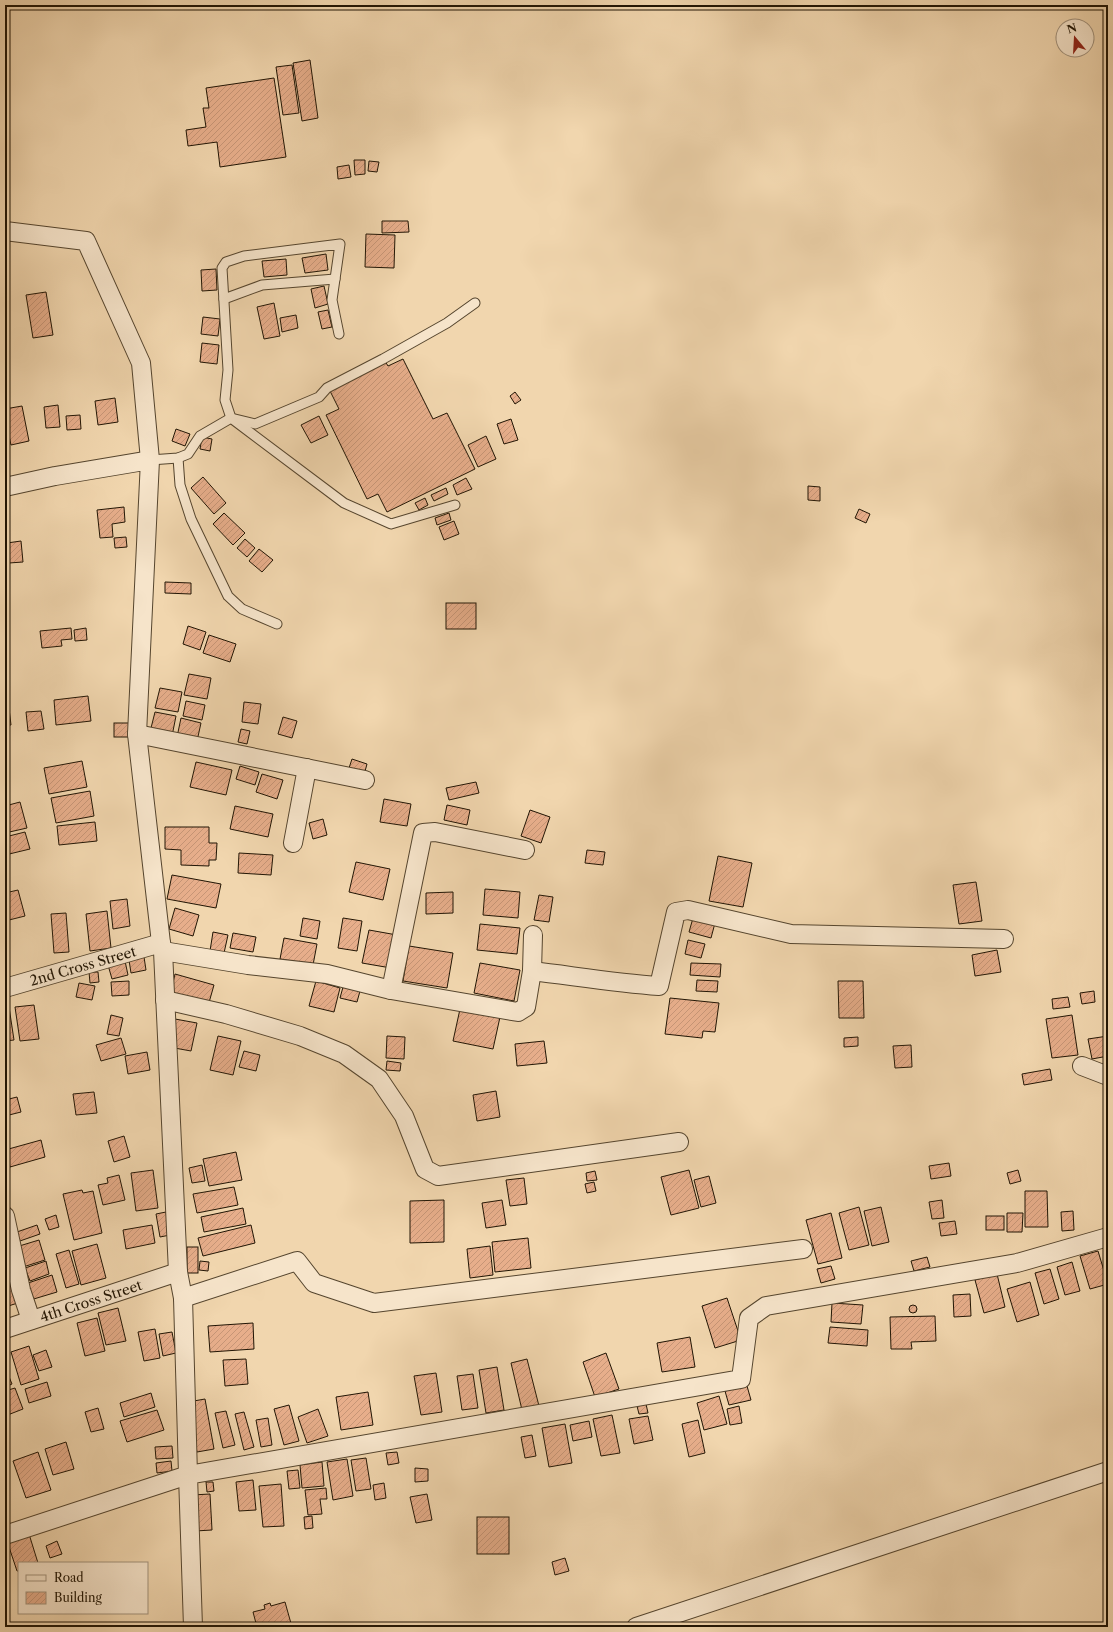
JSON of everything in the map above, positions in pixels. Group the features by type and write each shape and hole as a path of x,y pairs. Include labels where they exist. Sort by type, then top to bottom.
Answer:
{"street":[{"path":"5,231 86,241 141,363 150,460 137,734 162,947 178,1272 183,1298 193,1627"},
{"path":"5,487 55,476 150,460"},
{"path":"137,734 365,780"},
{"path":"293,843 307,768"},
{"path":"391,990 423,833 435,832 525,850"},
{"path":"532,971 576,976 616,983 659,986 676,912 688,910 791,934 1004,939"},
{"path":"162,947 248,965 327,974 391,990 518,1012 526,1007 532,971 533,935"},
{"name":"2nd Cross Street","path":"5,988 162,947"},
{"path":"165,1000 226,1014 300,1036 344,1054 379,1079 404,1116 425,1169 438,1176 679,1142"},
{"path":"1082,1066 1108,1076"},
{"path":"5,1216 20,1290 31,1320"},
{"path":"5,1535 188,1475 741,1379 749,1318 766,1306 1017,1263 1108,1237"},
{"path":"183,1298 298,1261 314,1283 374,1303 803,1249"},
{"name":"4th Cross Street","path":"5,1329 178,1272"},
{"path":"636,1627 1108,1471"}],"lane":[{"path":"339,334 332,300 340,244 244,256 226,262 222,268 228,370 225,400 231,418 344,503 391,524 456,505"},
{"path":"224,300 262,286 335,279"},
{"path":"150,460 178,458 188,454 200,436 231,418 255,424 319,397 327,388 447,323 475,303"},
{"path":"178,458 180,485 191,519 228,596 242,609 277,624"}],"building":[{"path":"310,60 318,118 302,121 293,63"},
{"path":"292,65 299,113 283,115 276,67"},
{"path":"274,78 286,157 220,167 217,142 188,146 186,130 206,127 203,108 209,108 206,88"},
{"path":"354,160 365,160 365,174 355,175"},
{"path":"369,161 379,162 377,172 368,171"},
{"path":"349,165 351,177 338,179 337,167"},
{"path":"382,221 408,221 409,232 382,233"},
{"path":"366,234 395,235 394,268 365,267"},
{"path":"326,254 328,270 305,273 302,258"},
{"path":"286,259 287,275 264,277 262,261"},
{"path":"216,269 217,290 202,291 201,270"},
{"path":"324,286 328,304 315,308 311,289"},
{"path":"46,292 53,335 33,338 26,295"},
{"path":"274,303 280,336 264,339 257,307"},
{"path":"328,310 332,327 322,329 318,312"},
{"path":"296,315 298,328 282,332 280,318"},
{"path":"203,317 220,319 218,336 201,334"},
{"path":"202,343 219,345 217,364 200,362"},
{"path":"403,359 433,419 447,413 475,469 387,512 378,494 367,499 326,415 339,409 329,389 385,361 388,366"},
{"path":"515,392 521,400 515,404 510,396"},
{"path":"115,398 118,422 98,425 95,401"},
{"path":"58,405 60,427 46,428 44,407"},
{"path":"22,406 29,441 11,445 5,418 5,409"},
{"path":"80,415 81,429 67,430 66,416"},
{"path":"319,416 328,435 311,443 301,425"},
{"path":"511,419 518,440 504,444 497,424"},
{"path":"176,429 190,434 185,446 172,441"},
{"path":"486,436 496,459 478,467 468,445"},
{"path":"202,437 212,439 210,451 200,449"},
{"path":"203,477 226,503 214,514 191,488"},
{"path":"466,478 472,489 457,495 453,485"},
{"path":"808,486 820,487 820,501 808,500"},
{"path":"446,488 448,494 434,501 431,495"},
{"path":"425,498 428,505 419,510 415,503"},
{"path":"124,507 125,522 112,524 113,537 100,538 97,510"},
{"path":"859,509 870,514 866,523 855,518"},
{"path":"224,513 245,533 233,545 213,524"},
{"path":"449,513 451,520 437,525 435,518"},
{"path":"454,521 459,534 444,540 439,527"},
{"path":"126,537 127,547 115,548 114,538"},
{"path":"245,539 255,548 247,557 237,548"},
{"path":"21,541 23,562 9,563 7,543"},
{"path":"259,549 273,560 262,572 249,561"},
{"path":"165,582 191,583 191,594 165,593"},
{"path":"446,603 476,603 476,629 446,629"},
{"path":"188,626 206,632 200,650 183,644"},
{"path":"71,628 72,639 61,640 62,646 42,648 40,631"},
{"path":"86,628 87,640 75,641 74,630"},
{"path":"209,635 236,644 230,662 203,653"},
{"path":"189,674 211,678 207,699 184,695"},
{"path":"160,688 182,692 178,712 155,708"},
{"path":"88,696 91,721 56,725 54,700"},
{"path":"5,700 8,700 11,725 5,725"},
{"path":"186,701 205,705 202,720 183,716"},
{"path":"244,702 261,704 258,724 242,722"},
{"path":"41,711 44,729 28,731 26,712"},
{"path":"155,712 176,716 172,736 150,732"},
{"path":"283,717 297,721 292,738 278,734"},
{"path":"181,718 201,723 197,741 177,737"},
{"path":"114,723 132,723 132,737 114,737"},
{"path":"241,729 250,731 247,744 238,742"},
{"path":"352,759 367,764 364,775 348,771"},
{"path":"82,761 87,787 49,794 44,768"},
{"path":"196,762 232,770 226,795 190,787"},
{"path":"240,766 259,772 255,785 236,779"},
{"path":"262,774 283,780 277,799 256,792"},
{"path":"476,782 479,793 449,800 446,788"},
{"path":"90,791 94,816 56,823 51,798"},
{"path":"384,799 411,804 407,826 380,822"},
{"path":"20,802 27,828 5,833 5,806"},
{"path":"447,805 470,810 467,825 444,820"},
{"path":"235,806 273,814 268,837 230,829"},
{"path":"530,810 550,817 541,843 521,836"},
{"path":"323,819 327,835 313,839 309,823"},
{"path":"95,822 97,841 59,845 57,826"},
{"path":"165,827 209,827 209,843 217,843 216,860 209,860 209,866 181,865 181,850 165,849"},
{"path":"25,832 30,849 5,855 5,837"},
{"path":"587,850 605,852 603,865 585,863"},
{"path":"239,853 273,855 271,875 238,873"},
{"path":"718,856 752,863 743,907 709,901"},
{"path":"356,862 390,869 383,900 349,892"},
{"path":"172,875 221,884 216,908 167,899"},
{"path":"976,882 982,921 959,924 953,885"},
{"path":"485,889 520,892 518,918 483,915"},
{"path":"18,890 25,916 5,921 5,893"},
{"path":"453,892 453,913 426,914 426,893"},
{"path":"539,895 553,897 549,922 534,920"},
{"path":"127,899 130,926 113,929 110,901"},
{"path":"175,908 199,915 193,936 169,929"},
{"path":"107,911 111,948 90,951 86,914"},
{"path":"66,913 69,952 54,953 51,914"},
{"path":"303,918 320,921 317,939 300,936"},
{"path":"343,918 362,921 357,951 338,948"},
{"path":"693,918 715,923 711,938 689,932"},
{"path":"480,924 520,928 517,954 477,950"},
{"path":"369,930 397,935 391,968 362,963"},
{"path":"213,932 228,935 224,953 210,951"},
{"path":"233,933 256,937 253,952 230,948"},
{"path":"284,938 317,944 313,965 280,959"},
{"path":"688,940 705,944 701,958 685,954"},
{"path":"409,946 453,953 447,988 403,981"},
{"path":"997,950 1001,972 975,976 972,955"},
{"path":"144,957 146,970 131,973 129,960"},
{"path":"125,961 128,975 112,979 108,965"},
{"path":"480,963 520,970 514,1001 474,993"},
{"path":"691,963 721,964 720,977 690,975"},
{"path":"89,972 98,972 99,982 90,983"},
{"path":"175,974 214,985 208,1006 170,996"},
{"path":"697,980 718,981 717,992 696,991"},
{"path":"129,981 129,995 112,996 111,982"},
{"path":"316,981 340,988 334,1012 309,1006"},
{"path":"838,981 863,981 864,1018 839,1018"},
{"path":"79,983 95,986 92,1000 76,997"},
{"path":"343,987 360,991 357,1002 340,998"},
{"path":"1094,991 1095,1002 1082,1004 1080,993"},
{"path":"1068,997 1070,1007 1053,1009 1052,999"},
{"path":"670,998 719,1003 715,1032 703,1031 702,1038 665,1034"},
{"path":"34,1005 39,1039 20,1041 15,1007"},
{"path":"9,1007 14,1040 5,1041 5,1008"},
{"path":"460,1009 500,1017 493,1049 453,1041"},
{"path":"111,1015 123,1018 119,1036 107,1034"},
{"path":"1072,1015 1078,1055 1052,1058 1046,1019"},
{"path":"175,1019 197,1023 191,1051 169,1047"},
{"path":"218,1036 241,1041 233,1075 210,1070"},
{"path":"387,1036 405,1037 404,1059 386,1058"},
{"path":"1108,1036 1108,1056 1092,1059 1088,1039"},
{"path":"858,1037 858,1046 844,1047 844,1038"},
{"path":"121,1038 126,1054 101,1061 96,1045"},
{"path":"544,1041 547,1063 517,1066 515,1044"},
{"path":"911,1045 912,1067 895,1068 893,1046"},
{"path":"244,1051 260,1055 256,1071 239,1067"},
{"path":"147,1052 150,1070 128,1074 125,1056"},
{"path":"387,1061 401,1063 400,1071 386,1070"},
{"path":"1050,1069 1052,1080 1024,1085 1022,1074"},
{"path":"496,1091 500,1117 477,1121 473,1095"},
{"path":"94,1092 97,1113 76,1115 73,1094"},
{"path":"17,1097 21,1112 5,1116 5,1100"},
{"path":"124,1136 130,1157 114,1162 108,1141"},
{"path":"41,1140 45,1157 10,1167 5,1150"},
{"path":"236,1152 242,1180 209,1186 203,1159"},
{"path":"949,1163 951,1176 931,1179 929,1166"},
{"path":"202,1165 205,1181 192,1183 189,1168"},
{"path":"153,1170 158,1208 136,1211 131,1173"},
{"path":"689,1170 699,1208 671,1215 661,1177"},
{"path":"1018,1170 1021,1181 1010,1184 1007,1173"},
{"path":"595,1171 597,1180 587,1181 586,1173"},
{"path":"119,1175 125,1200 103,1205 98,1185 108,1183 107,1178"},
{"path":"709,1176 716,1203 701,1207 694,1180"},
{"path":"524,1178 527,1204 510,1206 506,1180"},
{"path":"594,1182 596,1191 587,1193 585,1184"},
{"path":"234,1187 238,1205 197,1213 193,1194"},
{"path":"82,1190 83,1193 93,1191 102,1233 74,1240 63,1194"},
{"path":"1025,1191 1047,1191 1048,1227 1025,1227"},
{"path":"444,1200 444,1242 410,1243 410,1201"},
{"path":"502,1200 506,1225 486,1228 482,1203"},
{"path":"942,1200 944,1218 932,1219 929,1202"},
{"path":"859,1207 869,1245 849,1250 839,1213"},
{"path":"881,1207 889,1242 872,1246 864,1211"},
{"path":"243,1208 246,1224 204,1232 201,1217"},
{"path":"1073,1211 1074,1230 1062,1231 1061,1212"},
{"path":"166,1212 170,1235 160,1237 156,1214"},
{"path":"831,1213 842,1258 818,1264 806,1220"},
{"path":"1007,1213 1023,1213 1022,1232 1007,1232"},
{"path":"56,1215 59,1227 49,1230 45,1219"},
{"path":"986,1216 1004,1216 1004,1230 986,1230"},
{"path":"955,1221 957,1234 941,1236 939,1223"},
{"path":"37,1225 40,1234 17,1242 14,1233"},
{"path":"152,1225 155,1243 126,1249 123,1230"},
{"path":"251,1225 255,1243 203,1256 198,1238"},
{"path":"528,1238 531,1268 495,1272 492,1242"},
{"path":"39,1240 45,1260 23,1267 16,1247"},
{"path":"97,1244 106,1278 81,1285 72,1251"},
{"path":"490,1246 493,1275 470,1278 467,1249"},
{"path":"187,1247 198,1247 198,1273 187,1273"},
{"path":"69,1250 79,1284 66,1288 56,1254"},
{"path":"1098,1251 1108,1284 1090,1289 1080,1256"},
{"path":"927,1257 930,1267 914,1271 911,1261"},
{"path":"46,1261 49,1274 30,1281 25,1268"},
{"path":"200,1261 209,1262 208,1271 199,1270"},
{"path":"1072,1262 1080,1291 1065,1295 1057,1267"},
{"path":"10,1265 21,1302 5,1307 5,1266"},
{"path":"831,1266 835,1279 821,1283 817,1269"},
{"path":"1050,1269 1059,1299 1044,1304 1035,1273"},
{"path":"997,1274 1005,1307 984,1313 975,1280"},
{"path":"52,1275 57,1292 27,1301 22,1285"},
{"path":"1030,1282 1039,1315 1017,1322 1007,1289"},
{"path":"970,1294 971,1316 954,1317 953,1295"},
{"path":"727,1298 741,1340 715,1348 702,1306"},
{"path":"832,1303 863,1305 861,1324 831,1322"},
{"path":"911,1305 915,1305 917,1309 915,1313 911,1313 909,1311 909,1307"},
{"path":"118,1308 126,1341 106,1345 98,1313"},
{"path":"935,1316 936,1341 911,1342 912,1349 891,1349 890,1317"},
{"path":"97,1318 105,1351 85,1356 77,1323"},
{"path":"253,1323 254,1349 210,1352 208,1326"},
{"path":"830,1327 868,1330 867,1346 828,1343"},
{"path":"155,1329 160,1358 144,1361 138,1332"},
{"path":"172,1332 176,1353 163,1356 159,1334"},
{"path":"690,1337 695,1367 662,1372 657,1343"},
{"path":"29,1346 39,1379 21,1385 11,1352"},
{"path":"46,1350 52,1367 39,1371 33,1355"},
{"path":"606,1353 619,1389 595,1397 583,1362"},
{"path":"246,1359 248,1384 225,1386 223,1360"},
{"path":"527,1359 539,1406 522,1410 511,1363"},
{"path":"5,1367 12,1384 5,1387"},
{"path":"497,1367 504,1410 486,1413 479,1370"},
{"path":"436,1373 442,1412 421,1415 414,1376"},
{"path":"473,1374 478,1408 462,1410 457,1376"},
{"path":"47,1382 51,1396 29,1403 25,1389"},
{"path":"747,1386 751,1400 729,1405 725,1391"},
{"path":"15,1388 23,1409 5,1416 5,1391"},
{"path":"368,1392 373,1425 341,1430 336,1397"},
{"path":"151,1393 155,1407 124,1417 120,1403"},
{"path":"719,1396 727,1424 704,1430 697,1403"},
{"path":"205,1399 214,1449 197,1452 188,1402"},
{"path":"646,1404 648,1413 639,1414 637,1406"},
{"path":"289,1405 299,1441 284,1445 274,1409"},
{"path":"739,1406 742,1423 730,1425 727,1409"},
{"path":"98,1408 104,1429 91,1432 85,1412"},
{"path":"318,1409 328,1436 307,1443 298,1417"},
{"path":"157,1410 164,1430 127,1442 120,1421"},
{"path":"226,1411 235,1445 223,1448 215,1413"},
{"path":"244,1412 254,1447 244,1450 235,1414"},
{"path":"612,1415 620,1453 601,1456 593,1419"},
{"path":"648,1416 653,1440 634,1444 629,1419"},
{"path":"268,1418 272,1445 261,1447 256,1420"},
{"path":"698,1420 705,1453 689,1457 682,1424"},
{"path":"589,1421 592,1437 573,1441 570,1425"},
{"path":"565,1424 572,1463 549,1467 542,1428"},
{"path":"532,1435 536,1456 525,1458 521,1437"},
{"path":"66,1442 74,1469 53,1475 45,1449"},
{"path":"172,1446 173,1458 156,1459 155,1447"},
{"path":"38,1452 51,1490 26,1498 13,1461"},
{"path":"397,1452 399,1463 388,1465 386,1453"},
{"path":"366,1458 371,1489 356,1491 351,1460"},
{"path":"347,1459 353,1496 333,1500 327,1462"},
{"path":"171,1461 172,1471 157,1473 156,1463"},
{"path":"322,1462 324,1486 302,1488 300,1465"},
{"path":"415,1468 428,1469 428,1481 415,1482"},
{"path":"298,1470 300,1488 289,1489 287,1471"},
{"path":"253,1480 256,1510 239,1511 236,1482"},
{"path":"206,1482 213,1482 214,1491 207,1492"},
{"path":"384,1483 386,1498 375,1500 373,1485"},
{"path":"281,1484 284,1526 263,1527 259,1486"},
{"path":"326,1488 327,1499 320,1499 322,1514 308,1515 305,1490"},
{"path":"210,1494 212,1530 195,1531 192,1495"},
{"path":"427,1494 432,1520 416,1523 410,1497"},
{"path":"312,1516 313,1528 305,1529 304,1517"},
{"path":"477,1517 509,1517 509,1554 477,1554"},
{"path":"29,1534 38,1562 18,1562 17,1571 7,1541"},
{"path":"57,1541 62,1554 50,1558 46,1546"},
{"path":"565,1558 569,1571 555,1575 552,1562"},
{"path":"285,1602 292,1627 257,1627 253,1612 265,1609 264,1605 270,1603 271,1606"}]}
